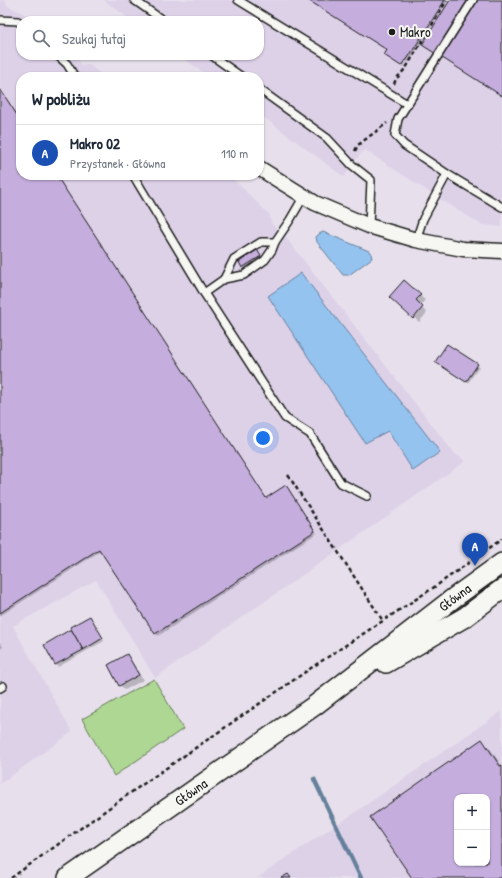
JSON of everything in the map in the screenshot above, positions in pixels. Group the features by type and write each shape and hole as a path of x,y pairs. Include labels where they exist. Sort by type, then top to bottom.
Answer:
{"main road":[{"name":"Główna","path":"68,878 314,706 455,597 502,563"},
{"name":"Główna","path":"314,706 465,616 502,589"}],"street":[{"path":"264,171 315,203 368,226 416,240 462,248 502,251"}],"lane":[{"path":"134,0 157,16"},
{"path":"238,0 407,104"},
{"path":"473,0 398,119 395,135 404,145 447,174 502,207"},
{"path":"0,20 16,21"},
{"path":"63,60 72,72"},
{"path":"218,60 235,72"},
{"path":"264,93 327,138 352,165 371,180 368,226"},
{"path":"416,240 423,219 447,174"},
{"path":"136,180 204,294 285,418 310,434 341,483 367,496"},
{"path":"204,294 224,279 244,275 265,260 304,196"},
{"path":"224,279 234,259 261,242 275,242"}],"path":[{"path":"394,84 396,78 406,68 437,14 448,0"},
{"path":"359,154 354,151 358,146 390,121"},
{"path":"288,475 383,621"},
{"path":"11,878 123,798 314,666 436,586 502,539"}],"shaded area":[{"path":"0,0 5,0 8,6 27,16 16,16 16,60 79,60 82,66 88,64 98,72 16,72 16,180 234,180 270,215 271,223 287,239 454,453 466,461 155,678 96,580 13,626 72,732 0,784"},
{"path":"104,0 502,0 502,227 482,225 365,150 344,177 264,118 264,72 202,72 186,60 264,60 264,16 125,16"},
{"path":"502,711 502,878 257,878"}],"green space":[{"path":"154,679 183,729 114,776 82,719"}],"water":[{"path":"323,232 369,251 372,258 349,275 343,275 317,242 316,237"},
{"path":"301,273 440,452 413,471 388,431 365,443 268,296"}],"building":[{"name":"Makro","path":"308,0 445,0 406,61 405,60 401,66 384,55 387,50"},
{"path":"450,0 502,0 502,96 422,45"},
{"path":"0,89 16,113 16,180 59,180 266,498 286,485 315,531 155,634 99,549 0,613"},
{"path":"257,250 261,256 242,268 239,262"},
{"path":"404,280 421,295 416,300 423,307 413,319 389,297"},
{"path":"447,344 478,364 466,382 435,362"},
{"path":"90,616 103,638 83,650 70,627"},
{"path":"71,629 83,650 55,665 44,645"},
{"path":"127,654 139,675 119,686 108,665"},
{"path":"482,739 500,766 502,765 502,878 412,878 370,817"},
{"path":"288,874 291,878 281,878"}],"waterway":[{"path":"314,779 361,878"}],"place":[{"name":"Makro","path":"392,32"},
{"name":"Makro 02","path":"475,566"}]}
